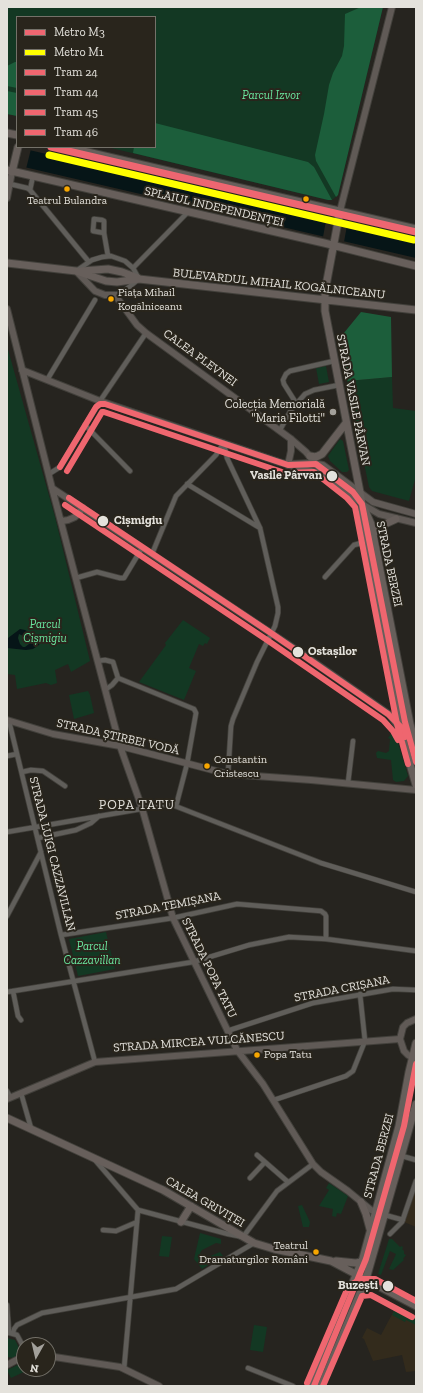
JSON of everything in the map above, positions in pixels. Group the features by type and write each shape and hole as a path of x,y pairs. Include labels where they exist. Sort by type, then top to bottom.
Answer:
{"main road":[{"path":"11,170 18,148"},
{"name":"SPLAIUL INDEPENDENȚEI","path":"70,148 339,214 416,229"},
{"name":"SPLAIUL INDEPENDENȚEI","path":"11,170 188,212 334,243 416,266"},
{"name":"STRADA VASILE PÂRVAN","path":"339,214 324,300 334,361 362,504"},
{"path":"7,263 76,271"},
{"name":"BULEVARDUL MIHAIL KOGĂLNICEANU","path":"76,271 108,268 140,279 416,310"},
{"name":"BULEVARDUL MIHAIL KOGĂLNICEANU","path":"76,271 106,282 122,282 140,279"},
{"path":"310,456 316,457 322,454 346,423"},
{"name":"STRADA BERZEI","path":"362,504 371,524 416,746"},
{"name":"STRADA BERZEI","path":"362,504 362,524 365,542 400,729 416,785"},
{"path":"373,534 383,525 396,519"},
{"name":"STRADA BERZEI","path":"310,1386 361,1262 399,1126 416,1043"},
{"name":"STRADA BERZEI","path":"321,1386 366,1279 416,1104"},
{"name":"CALEA GRIVIȚEI","path":"7,1118 163,1190 254,1243 274,1249 331,1261 416,1306"},
{"path":"361,1202 366,1214 370,1231"},
{"path":"181,1222 191,1206"},
{"path":"331,1261 361,1262"}],"street":[{"path":"339,214 392,7"},
{"path":"7,198 11,170"},
{"path":"30,190 33,176"},
{"path":"10,184 30,190 89,262"},
{"path":"132,268 188,212"},
{"path":"104,233 108,256"},
{"path":"108,256 120,259 132,268 140,279 124,291 115,295 105,295 95,291 76,271 97,258 108,256"},
{"name":"CALEA PLEVNEI","path":"115,295 137,324 146,333 280,430 310,456 325,475 362,504 375,512 396,519 416,523"},
{"path":"47,380 95,300"},
{"name":"STRADA POPA TATU","path":"7,309 52,488 62,521 120,746 142,808 173,918 237,1050 274,1100 313,1164 321,1172 375,1213 385,1215"},
{"path":"49,474 60,467 96,407 146,333"},
{"path":"296,403 284,384 283,380 286,374 290,371 334,361"},
{"name":"CALEA PLEVNEI","path":"22,370 108,404 325,475"},
{"path":"280,430 301,397 310,392 339,385"},
{"path":"85,425 130,471"},
{"path":"291,439 291,451 288,464 316,464"},
{"path":"152,554 176,496 186,484 216,455 224,443"},
{"path":"224,443 227,458 260,528 278,607 277,619 233,719 231,726 228,774"},
{"name":"CALEA PLEVNEI","path":"316,464 326,467 377,503 416,514"},
{"path":"186,484 260,528"},
{"path":"52,488 271,633 390,716 400,729"},
{"path":"62,521 75,517 83,508"},
{"path":"325,577 354,545 365,542"},
{"path":"76,578 97,572 124,578 142,548"},
{"path":"97,661 105,660 113,662 118,678"},
{"path":"105,690 118,678"},
{"path":"118,678 194,709 196,713 187,764 176,806"},
{"path":"390,716 398,716 408,711"},
{"name":"STRADA ȘTIRBEI VODĂ","path":"8,720 52,734 120,746 228,774 416,790"},
{"name":"STRADA LUIGI CAZZAVILLAN","path":"8,720 61,935 95,1062"},
{"path":"348,784 353,741"},
{"path":"7,756 17,754"},
{"path":"22,772 31,770 43,771 65,786"},
{"path":"7,832 167,803 321,863 416,892"},
{"path":"38,838 76,830 91,823 99,816"},
{"path":"7,916 41,852"},
{"name":"STRADA TEMIȘANA","path":"61,935 173,918 237,904 321,911 326,916 326,939"},
{"path":"7,992 194,962 265,941 289,937 326,939 416,951"},
{"name":"STRADA CRIȘANA","path":"227,1031 304,1005 393,989 416,990"},
{"path":"13,991 18,1016 21,1020"},
{"path":"274,1100 346,1076 353,1071 365,1041 360,994"},
{"path":"414,1058 404,1051 400,1039 403,1027 416,1018"},
{"name":"STRADA MIRCEA VULCĂNESCU","path":"8,1098 95,1062 237,1050 400,1039"},
{"path":"7,1091 8,1098"},
{"path":"21,1093 31,1128"},
{"path":"257,1155 288,1182"},
{"path":"402,1156 416,1160"},
{"path":"93,1157 138,1210 243,1237 276,1193 288,1182 313,1164"},
{"path":"250,1178 265,1162"},
{"path":"390,1234 403,1220 416,1181"},
{"path":"124,1369 138,1210"},
{"path":"385,1215 403,1220"},
{"path":"103,1230 116,1231 136,1222"},
{"path":"10,1333 17,1326 42,1313 130,1298 176,1288 254,1243"},
{"path":"7,1305 10,1333"},
{"path":"56,1357 124,1369 159,1386"},
{"path":"248,1368 293,1386"}],"shaded area":[{"path":"7,145 73,160 79,158 323,215 416,239 416,258 7,163"},
{"path":"20,629 40,637 41,641 39,645 33,649 26,650 7,648 8,638","holes":["19,634 32,638 33,641 23,647 18,638"]},
{"path":"416,1187 416,1227 404,1222"},
{"path":"397,1305 416,1316 416,1371 406,1372 402,1355 373,1361 364,1339 362,1338 367,1328 381,1335"}],"green space":[{"name":"Parcul Izvor","path":"7,7 383,7 338,195 332,200 111,148 156,148 156,16 16,16 16,116 7,114"},
{"path":"361,7 383,7 338,195 336,197 316,161 315,155 329,85 333,73 342,56 344,46 345,14"},
{"path":"16,62 16,88 7,86 7,66"},
{"path":"7,91 16,93 16,116 7,114"},
{"path":"156,123 308,162 314,167 332,200 328,200 133,153 134,148 156,148"},
{"path":"361,312 391,317 392,377 347,381 339,339"},
{"name":"Parcul Cișmigiu","path":"7,346 55,517 90,661 71,672 68,664 55,670 57,683 51,685 46,683 17,689 15,675 7,674"},
{"path":"326,366 329,382 319,384 316,368"},
{"path":"392,377 393,408 416,411 416,476 409,501 372,491 369,487 347,381"},
{"path":"340,439 343,441 349,470 347,472 342,472 330,461 328,456"},
{"path":"183,620 210,638 207,644 205,643 203,646 199,644 189,668 196,671 184,700 139,682 166,645 165,643"},
{"path":"88,691 94,713 74,719 69,695"},
{"path":"394,730 408,776 404,781 396,782 393,780 391,760 377,758 376,753 378,751 386,753 389,751 390,739 388,738"},
{"name":"Parcul Cazzavillan","path":"106,932 115,969 78,976 69,939"},
{"path":"329,1183 348,1196 341,1214 337,1213 336,1217 332,1216 333,1209 319,1206 329,1190 326,1188"},
{"path":"302,1205 310,1222 309,1227 303,1227 298,1206"},
{"path":"200,1233 221,1239 221,1244 216,1243 202,1250 200,1253 202,1257 208,1257 220,1252 223,1256 202,1269 194,1259"},
{"path":"162,1236 172,1237 169,1257 159,1256"},
{"path":"389,1239 392,1239 400,1247 402,1246 404,1254 406,1255 403,1259 404,1260 393,1270 389,1269 396,1254 390,1251 381,1275 378,1274"},
{"path":"397,1305 416,1316 416,1325 406,1320 405,1322 392,1315"},
{"path":"254,1325 267,1327 263,1352 250,1350"},
{"path":"7,1338 15,1340 16,1356 13,1358 8,1357"},
{"path":"16,1366 16,1376 11,1378 7,1370"}],"pier":[{"path":"8,144 16,146 16,148 31,149 26,169 7,165"},
{"path":"327,215 348,220 344,242 323,237"}],"metro line":[{"name":"M3","path":"55,148 416,232"},
{"name":"M1","path":"49,155 414,240"}],"tram line":[{"name":"24","path":"60,467 96,407 100,404 105,404 288,465 316,464 353,492 362,504 405,722 416,762"},
{"name":"44","path":"67,471 102,412 104,412 285,473 314,472 347,498 355,507 397,724 408,764"},
{"name":"24","path":"69,498 271,633 388,714 400,726 405,737"},
{"name":"44","path":"65,505 267,640 383,720 393,731 398,740"},
{"name":"24","path":"314,1386 366,1259 404,1126 416,1064"},
{"name":"46","path":"307,1383 346,1292 352,1284 362,1279 375,1279 416,1301"},
{"name":"45","path":"323,1386 362,1296 371,1295 412,1317"}],"place":[{"name":"Teatrul Bulandra","path":"67,189"},
{"name":"Piața Mihail Kogălniceanu","path":"111,299"},
{"name":"Colecția Memorială \"Maria Filotti\"","path":"333,412"},
{"name":"Vasile Pârvan","path":"332,476"},
{"name":"Cișmigiu","path":"103,521"},
{"name":"Ostașilor","path":"298,652"},
{"name":"Constantin Cristescu","path":"207,766"},
{"name":"Popa Tatu","path":"257,1055"},
{"name":"Teatrul Dramaturgilor Români","path":"316,1252"},
{"name":"Buzești","path":"388,1286"}],"district":[{"name":"POPA TATU","path":"137,805"}]}
